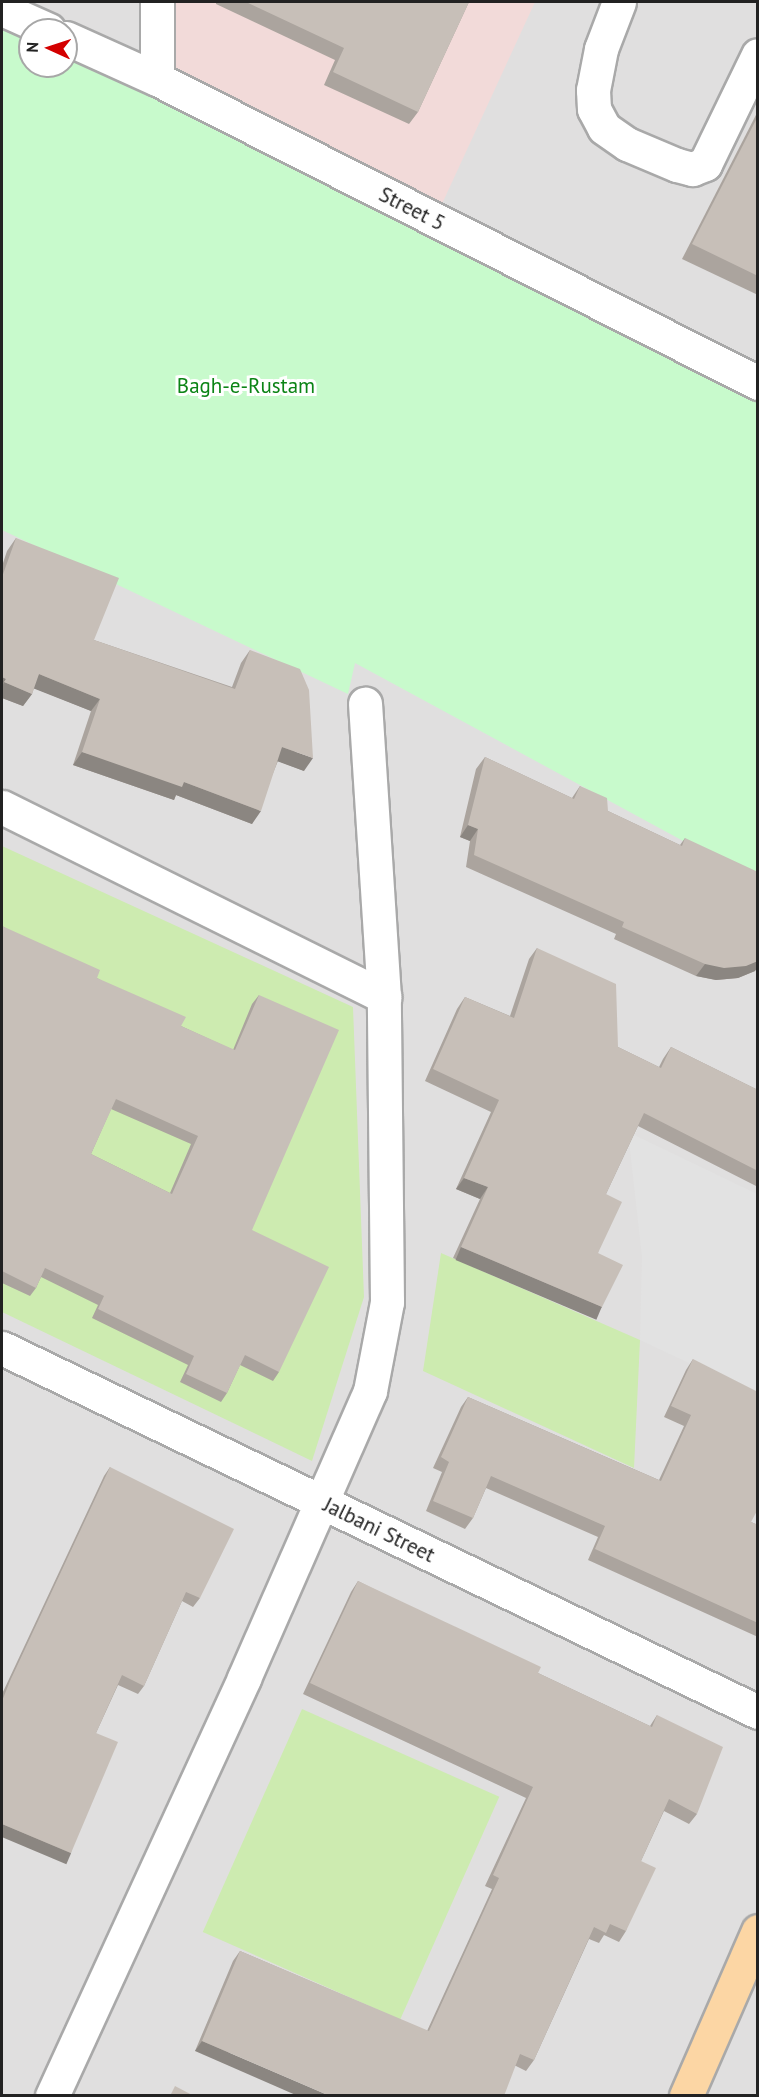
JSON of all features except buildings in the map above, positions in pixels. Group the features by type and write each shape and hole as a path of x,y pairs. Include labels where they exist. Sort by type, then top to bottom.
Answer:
{"main road":[{"path":"686,2096 758,1931"}],"street":[{"path":"157,2 157,79"},
{"path":"619,2 601,49 593,90 594,109 604,128 627,144 677,165 692,169 705,164 758,55"},
{"path":"2,9 22,18"},
{"name":"Street 5","path":"78,43 157,79 758,383"},
{"path":"51,2096 323,1503 370,1391 387,1302 384,997 365,704"},
{"path":"2,807 384,997"},
{"name":"Jalbani Street","path":"2,1348 758,1712"}],"shaded area":[{"path":"2,2 757,2 757,2095 2,2096"},
{"path":"160,2 535,2 435,219 161,82"},
{"path":"628,1132 757,1194 757,1395 640,1340 642,1257"}],"green space":[{"name":"Bagh-e-Rustam","path":"2,9 18,21 18,78 78,78 78,45 757,382 757,881 355,663 348,694 2,530"},
{"path":"2,846 353,1007 364,1297 312,1461 2,1312"},
{"path":"441,1253 640,1340 634,1468 423,1371"},
{"path":"302,1709 499,1797 400,2020 203,1932"}]}
